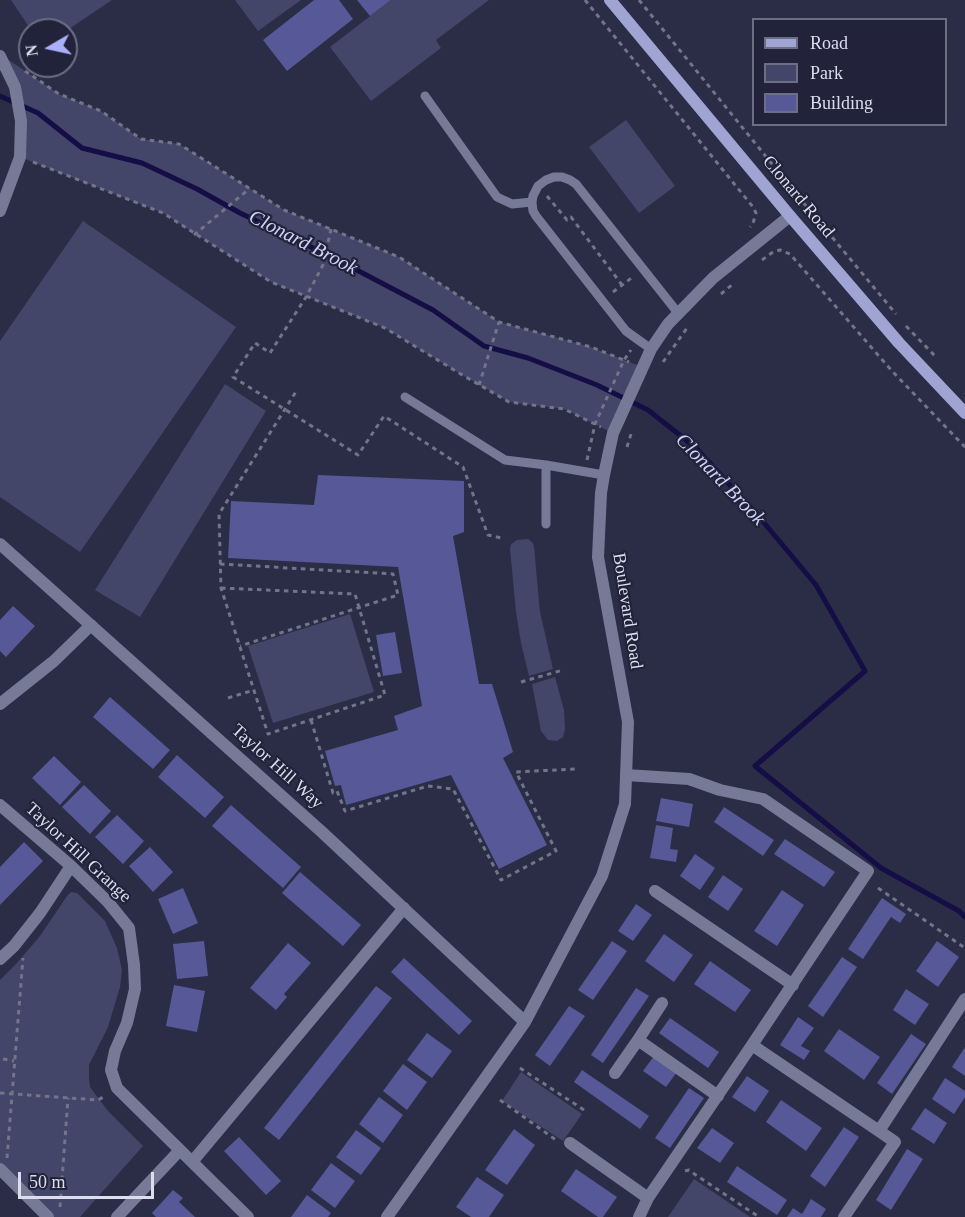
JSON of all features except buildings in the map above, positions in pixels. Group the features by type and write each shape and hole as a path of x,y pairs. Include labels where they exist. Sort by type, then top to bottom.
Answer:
{"main road":[{"name":"Clonard Road","path":"610,0 899,343 965,412"}],"street":[{"path":"0,56 15,87 21,121 20,157 0,210"},
{"name":"Boulevard Road","path":"387,1217 525,1022 602,876 625,804 628,722 598,557 603,475 619,420 651,349 678,313 713,278 790,216"},
{"name":"Taylor Hill Way","path":"0,544 323,833 525,1022"},
{"path":"0,704 54,661 91,625"},
{"path":"626,776 689,779 720,790 763,799 868,871 648,1198 639,1217"},
{"name":"Taylor Hill Grange","path":"0,805 71,866 108,902 129,928 135,989 127,1023 115,1051 111,1070 117,1088"},
{"path":"0,960 14,946 39,913 71,866"},
{"path":"655,891 793,985"},
{"path":"192,1162 404,908"},
{"path":"879,1131 965,999"},
{"path":"615,1073 662,1003"},
{"path":"638,1040 718,1096"},
{"path":"752,1045 895,1142 844,1217"},
{"path":"117,1088 248,1217"},
{"path":"570,1143 648,1198"},
{"path":"117,1217 180,1150"},
{"path":"3,1172 48,1217"}],"lane":[{"path":"425,96 497,197 512,204 532,202"},
{"path":"651,349 626,331 536,216 532,202 538,186 554,177 562,177 576,184 678,313"},
{"path":"405,397 505,460 603,475"},
{"path":"546,465 546,524"}],"path":[{"path":"585,0 753,207 756,213 755,219 744,232"},
{"path":"639,0 899,317"},
{"path":"36,78 59,94 101,111 141,139 179,144 284,210 399,257 499,322 591,347 642,367"},
{"path":"20,157 163,213 194,235 271,282 385,328 509,402 564,409 614,433"},
{"path":"538,186 567,220 571,217 622,285"},
{"path":"194,235 249,189"},
{"path":"332,229 323,265 306,297 270,353 255,344 233,376 358,455 384,416 463,467 488,534 501,538"},
{"path":"761,261 780,250 790,254 892,371 965,447"},
{"path":"602,301 644,269"},
{"path":"719,295 734,282"},
{"path":"479,385 499,322"},
{"path":"660,367 690,324"},
{"path":"906,326 936,357"},
{"path":"584,472 595,424 624,360 638,340"},
{"path":"221,588 355,594 385,695 268,734 221,588 219,514 297,390"},
{"path":"220,564 393,574 398,595 240,645"},
{"path":"521,682 563,670"},
{"path":"228,698 254,690"},
{"path":"311,720 333,793 337,791 345,811 428,786 453,789 501,880 556,851 516,772 575,769"},
{"path":"878,888 965,948"},
{"path":"3,1172 12,1094 23,953 14,946"},
{"path":"3,1059 14,1061"},
{"path":"520,1068 587,1112"},
{"path":"0,1093 98,1100 117,1088"},
{"path":"59,1217 68,1098"},
{"path":"500,1100 556,1139"},
{"path":"670,1167 676,1172 689,1170 759,1217"}],"green space":[{"path":"11,0 112,0 78,23 78,18 23,18"},
{"path":"235,0 301,0 258,31"},
{"path":"391,0 489,0 436,40 441,48 371,101 330,47"},
{"path":"0,54 18,66 18,78 35,78 59,94 101,111 141,139 179,144 284,210 399,257 499,322 591,347 642,367 613,433 564,409 509,402 385,328 271,282 163,213 20,157 21,121"},
{"path":"626,120 675,186 639,213 589,147"},
{"path":"83,221 236,327 80,552 0,497 0,341"},
{"path":"225,384 266,411 140,617 95,590"},
{"path":"528,539 534,547 540,612 553,669 529,676 516,612 510,549 511,544 517,540"},
{"path":"350,614 374,692 273,723 248,646"},
{"path":"555,677 564,710 565,729 563,737 557,741 548,740 541,731 532,684"},
{"path":"71,892 77,893 105,921 117,948 122,970 120,987 108,1027 89,1065 90,1087 108,1111 143,1146 80,1217 53,1217 0,1163 0,980 40,936"},
{"path":"521,1072 582,1114 563,1141 502,1101"},
{"path":"694,1179 750,1217 668,1217"}],"waterway":[{"name":"Clonard Brook","path":"0,96 38,113 82,148 142,163 332,257 433,310 484,346 528,358 597,385 648,410 695,447 760,518 816,585 865,671 755,766 881,868 959,911 965,917"}]}
